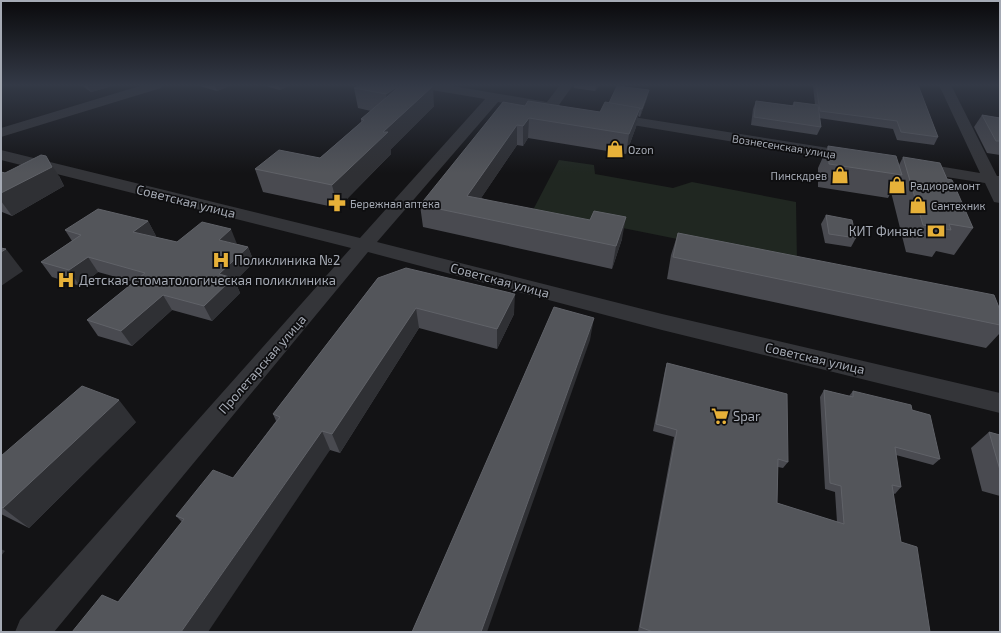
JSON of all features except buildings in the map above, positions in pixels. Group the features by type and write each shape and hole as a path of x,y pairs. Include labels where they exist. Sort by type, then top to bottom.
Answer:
{"street":[{"path":"1,134 62,115"},
{"name":"Пролетарская улица","path":"32,632 364,245 479,115"},
{"name":"Вознесенская улица","path":"596,115 867,159"},
{"path":"961,115 995,180 1000,198"},
{"name":"Советская улица","path":"1,155 364,245 655,320 1000,403"},
{"path":"898,164 995,180"}],"shaded area":[{"path":"559,160 594,165 595,174 673,188 692,182 796,202 797,263 533,210"}],"place":[{"name":"Ozon","path":"615,149"},
{"name":"Пинскдрев","path":"840,175"},
{"name":"Радиоремонт","path":"897,185"},
{"name":"Бережная аптека","path":"337,203"},
{"name":"Сантехник","path":"918,205"},
{"name":"КИТ Финанс","path":"936,231"},
{"name":"Поликлиника №2","path":"221,260"},
{"name":"Детская стоматологическая поликлиника","path":"66,280"},
{"name":"Spar","path":"720,416"}]}
